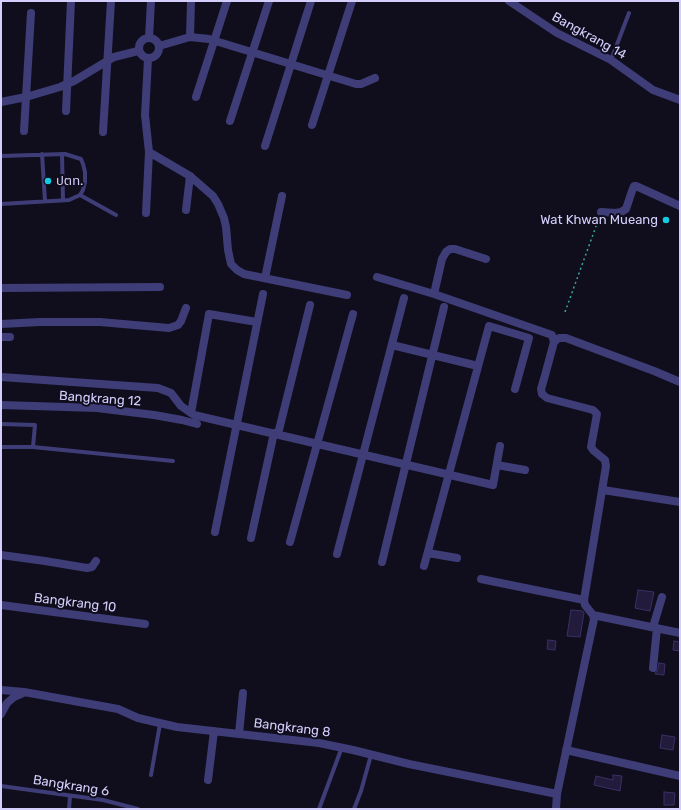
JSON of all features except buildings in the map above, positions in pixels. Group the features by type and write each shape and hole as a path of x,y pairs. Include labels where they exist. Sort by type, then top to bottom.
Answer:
{"street":[{"path":"66,111 71,1"},
{"path":"103,132 111,1"},
{"path":"149,38 151,1"},
{"path":"190,37 191,1"},
{"path":"196,97 228,1"},
{"path":"230,121 269,1"},
{"path":"265,146 311,1"},
{"path":"312,125 352,1"},
{"name":"Bangkrang 14","path":"509,1 557,33 611,60 653,90 680,100"},
{"path":"24,131 31,13"},
{"path":"159,46 190,37 215,41 361,84 375,78"},
{"path":"149,38 157,42 159,50 155,57 148,59 143,58 138,51 139,43 142,40 149,38"},
{"path":"1,102 26,97 67,84 122,54 138,51"},
{"path":"146,214 149,152 145,115 148,59"},
{"path":"149,152 190,176 213,196 218,204 226,227 231,264 237,270 244,274 347,295"},
{"path":"186,210 190,176"},
{"path":"602,212 616,213 626,209 634,186 680,206"},
{"path":"265,278 282,196"},
{"path":"434,294 442,259 446,252 450,249 455,249 486,259"},
{"path":"377,277 434,294 552,336 554,342 544,379 542,394 547,398 593,410 596,414 591,447 605,460 606,466 584,600 585,605 593,615 594,619 557,794 556,809"},
{"path":"1,288 160,287"},
{"path":"215,532 263,294"},
{"path":"337,554 404,298"},
{"path":"251,538 276,434 310,305"},
{"path":"1,324 40,322 100,322 174,328 181,321 186,308"},
{"path":"382,562 444,308"},
{"path":"191,413 209,314 257,322"},
{"path":"290,542 353,314"},
{"path":"424,566 489,326 529,338 515,389"},
{"path":"1,337 10,337"},
{"path":"554,342 559,338 566,338 680,382"},
{"path":"392,345 478,366"},
{"path":"1,377 158,388 171,393 181,406 194,415 493,485 500,446"},
{"name":"Bangkrang 12","path":"1,405 97,408 154,415 197,424"},
{"path":"497,464 525,470"},
{"path":"603,490 680,502"},
{"path":"428,553 457,558"},
{"path":"1,555 86,568 92,567 96,561"},
{"path":"482,579 584,600"},
{"path":"653,668 655,628 662,597"},
{"name":"Bangkrang 10","path":"1,605 145,624"},
{"path":"593,615 680,633"},
{"name":"Bangkrang 8","path":"1,690 24,692 118,709 138,718 160,724 320,743 342,747 409,764 557,794"},
{"path":"1,714 7,703 14,697 24,692"},
{"path":"239,734 243,693"},
{"path":"208,780 214,731"},
{"path":"566,750 680,776"}],"lane":[{"path":"611,60 629,13"},
{"path":"42,154 45,201"},
{"path":"1,156 42,154 62,154 75,156 81,159 85,172 83,190 80,195 69,200 1,204"},
{"path":"62,154 63,200"},
{"path":"80,195 116,215"},
{"path":"1,424 34,425 33,447"},
{"path":"1,447 33,447 173,461"},
{"path":"151,775 160,724"},
{"path":"319,808 342,747"},
{"path":"354,809 361,791 371,754"},
{"name":"Bangkrang 6","path":"1,786 103,800 138,809"},
{"path":"69,809 70,796"}],"path":[{"path":"565,312 602,212"}],"place":[{"name":"ปตท.","path":"48,181"},
{"name":"Wat Khwan Mueang","path":"666,220"}]}
